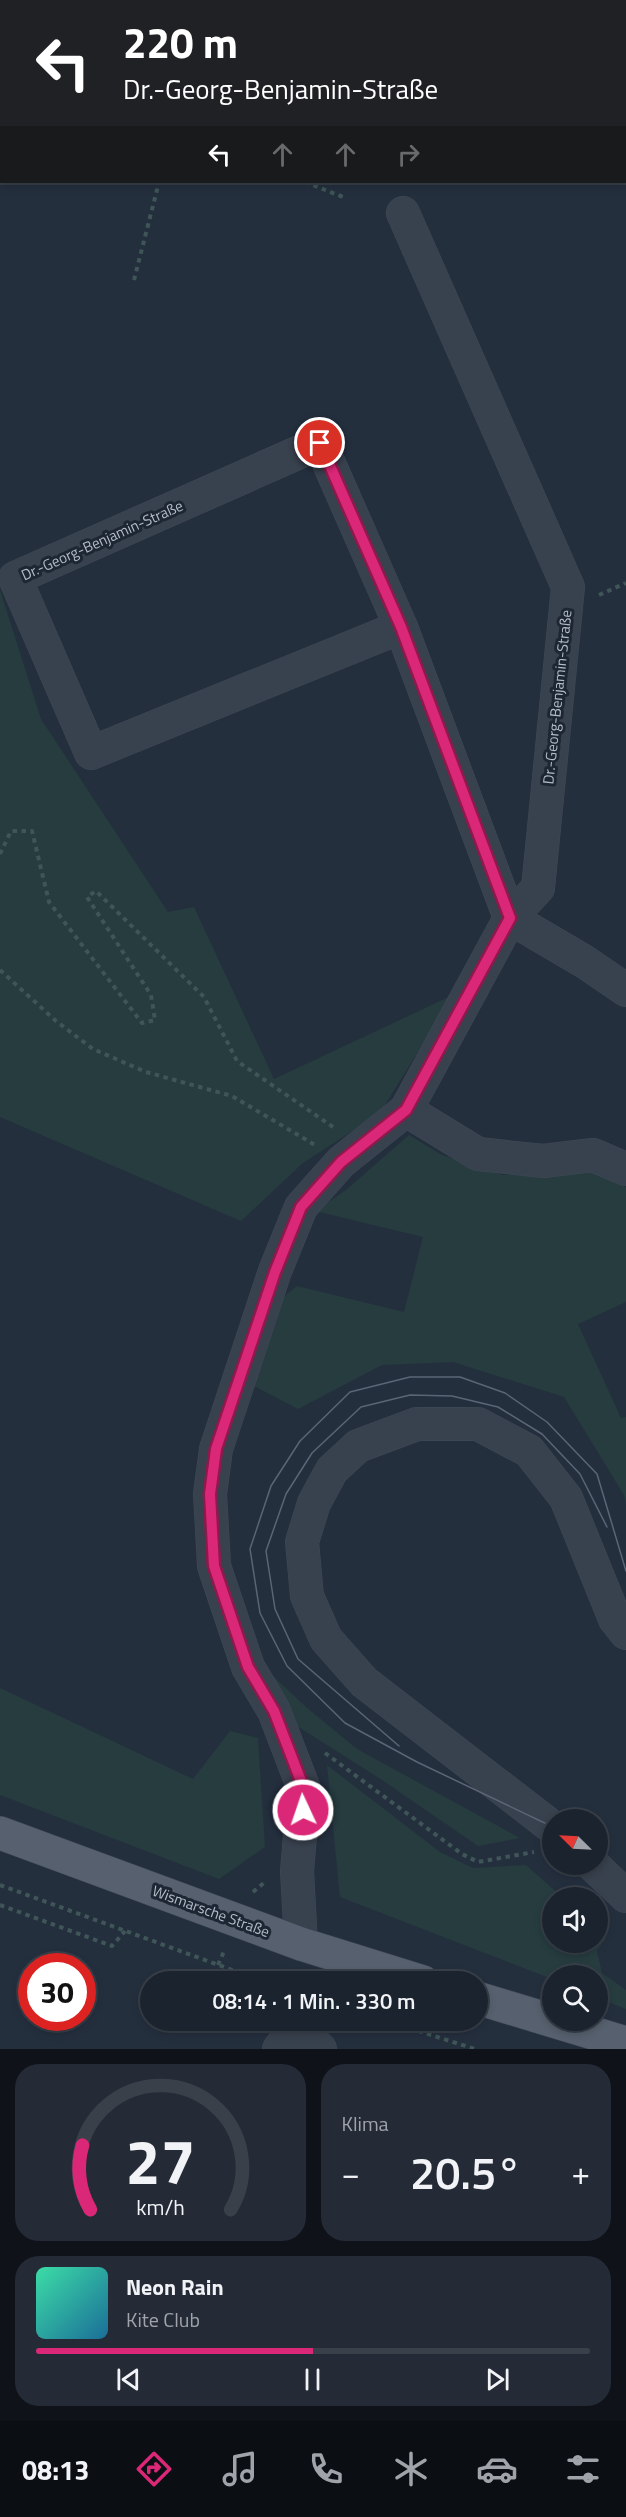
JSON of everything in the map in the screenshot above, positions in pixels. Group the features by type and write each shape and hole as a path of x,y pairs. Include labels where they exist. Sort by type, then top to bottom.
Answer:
{"main road":[{"name":"Wismarsche Straße","path":"0,1833 301,1944 388,1971"},
{"path":"488,2001 626,2043"}],"street":[{"name":"Dr.-Georg-Benjamin-Straße","path":"301,1944 297,1871 304,1789 274,1711 248,1667 214,1566 210,1494 216,1449 275,1272 301,1207 341,1162 406,1110 510,918 538,888 568,587 403,213"},
{"name":"Dr.-Georg-Benjamin-Straße","path":"401,627 91,753 15,578 320,443 401,627 510,918"},
{"path":"510,918 585,962 626,990"},
{"path":"406,1110 478,1154 543,1161 593,1155 626,1169"},
{"path":"542,1835 364,1682 326,1639 307,1596 302,1542 314,1503 332,1470 358,1446 417,1424 478,1424 529,1451 566,1498 615,1619 626,1633"},
{"path":"604,1875 626,1896"},
{"path":"285,2037 320,2049"}],"path":[{"path":"134,280 159,183"},
{"path":"308,183 343,197"},
{"path":"0,854 12,831 32,831 49,902 142,1023 155,1020 151,995 87,897 96,891 204,997 237,1061 361,1146"},
{"path":"0,970 56,1021 93,1050 146,1072 232,1096 291,1130"},
{"path":"280,1727 317,1747 462,1854 478,1862 542,1841"},
{"path":"0,1885 235,1971"},
{"path":"0,1905 112,1946 125,1931"},
{"path":"419,2031 475,2049"}],"green space":[{"path":"0,590 41,719 168,912 194,907 274,1079 453,995 380,1113 303,1163 241,1221 0,1117"},
{"path":"409,1135 442,1155 503,1175 590,1166 626,1187 626,1302 578,1324 621,1418 626,1417 626,1503 624,1495 564,1397 453,1362 382,1365 298,1409 250,1384 281,1299 297,1286 404,1312 423,1237 315,1211 346,1190"},
{"path":"271,1674 306,1707 357,1749 520,1838 478,1846 382,1780 289,1721"},
{"path":"0,1688 193,1779 230,1731 258,1738 265,1847 219,1879 0,1795"},
{"path":"327,1765 440,1852 473,1868 526,1865 551,1887 542,1887 542,1953 597,1953 600,1965 542,1965 542,1975 340,1897"},
{"path":"608,1977 626,1990 626,2009 608,2002"}],"tram line":[{"path":"542,1822 417,1762 345,1723 287,1666 260,1613 250,1549 271,1486 300,1441 350,1392 410,1377 460,1377 505,1393 547,1422 597,1474 626,1571"},
{"path":"399,1746 298,1659 275,1609 266,1551 286,1494 312,1453 361,1407 410,1395 452,1396 498,1407 542,1434 580,1474 607,1527"}],"route":[{"path":"303,1810 304,1789 274,1711 248,1667 214,1566 210,1494 216,1449 275,1272 301,1207 341,1162 406,1110 510,918 401,627 320,443"}]}
